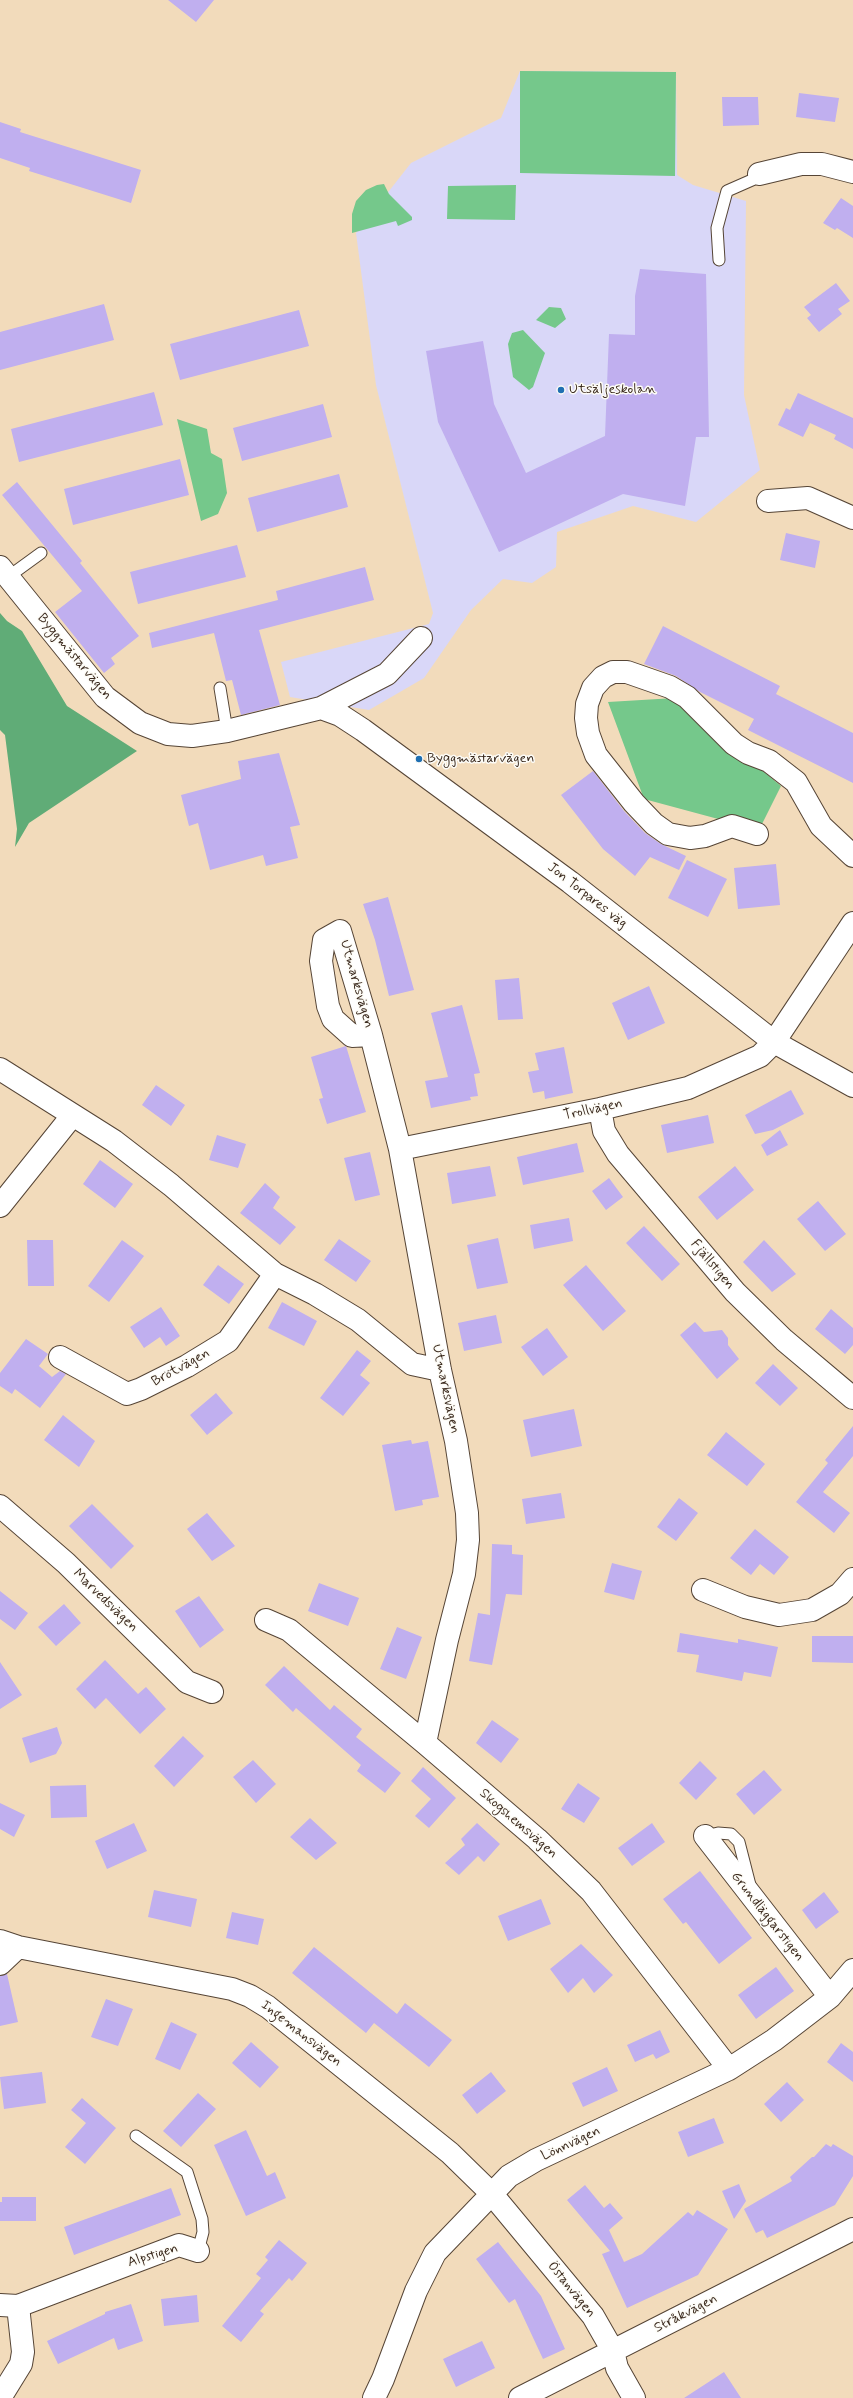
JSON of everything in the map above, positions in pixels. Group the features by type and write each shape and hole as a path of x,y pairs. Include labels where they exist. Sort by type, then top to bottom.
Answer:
{"street":[{"path":"760,174 801,164 822,164 853,172"},
{"path":"768,501 808,498 853,518"},
{"name":"Byggmästarvägen","path":"4,572 105,697 140,723 168,734 192,736 227,730 321,708 387,674 421,638"},
{"path":"757,834 732,826 705,836 690,838 668,834 654,824 629,798 596,755 588,733 586,718 587,704 593,688 603,677 613,672 627,672 670,687 687,697 734,744 748,753 769,760 796,782 821,826 853,856"},
{"name":"Jon Torpares väg","path":"321,708 340,715 382,744 570,882 774,1042 853,1086"},
{"name":"Trollvägen","path":"400,1149 600,1109 688,1088 760,1056 774,1042 853,923"},
{"name":"Utmarksvägen","path":"371,1035 400,1149 440,1370 456,1441 467,1513 468,1540 464,1574 447,1640 425,1744"},
{"path":"0,1070 114,1141 171,1184 274,1274 315,1294 358,1320 412,1364 440,1370"},
{"name":"Fjällstigen","path":"600,1109 604,1131 618,1154 735,1292 784,1340 853,1398"},
{"path":"0,1206 72,1116"},
{"name":"Brötvägen","path":"60,1357 127,1394 141,1389 187,1366 228,1341 274,1274"},
{"name":"Marvedsvägen","path":"0,1506 66,1563 187,1682 212,1692"},
{"path":"704,1590 745,1607 779,1615 812,1610 840,1594 853,1579"},
{"name":"Skogshemsvägen","path":"266,1620 289,1630 537,1839 591,1891 729,2069"},
{"name":"Grundläggarstigen","path":"705,1836 754,1901 830,1996"},
{"path":"0,1964 9,1944"},
{"name":"Ingemansvägen","path":"9,1944 232,1989 250,1996 268,2007 444,2148 491,2193"},
{"name":"Lönnvägen","path":"374,2398 383,2379 416,2290 435,2253 509,2176 536,2160 729,2069 774,2040 830,1996 853,1970"},
{"name":"Östanvägen","path":"491,2193 593,2316 613,2350 617,2368 634,2398"},
{"name":"Stråkvägen","path":"520,2398 853,2229"},
{"name":"Alpstigen","path":"0,2398 21,2364 23,2352 9,2306 179,2245 198,2251"}],"lane":[{"path":"719,260 717,228 722,202 727,191 752,180 760,174"},
{"path":"4,572 41,553"},
{"path":"220,688 227,730"},
{"name":"Alpstigen","path":"136,2136 187,2172 202,2219 203,2232 198,2251"}],"shaded area":[{"name":"Utsäljeskolan","path":"520,71 676,72 677,175 693,185 746,201 744,395 760,470 696,522 633,506 557,532 556,567 532,583 503,579 471,610 424,678 369,710 290,697 281,662 429,624 433,613 376,385 356,233 411,163 501,118"}],"green space":[{"path":"520,71 676,72 675,176 520,173"},
{"path":"384,184 389,194 412,217 412,220 398,226 396,221 352,233 352,214 356,201 366,190 377,185"},
{"path":"516,185 515,220 447,219 448,186"},
{"path":"549,307 561,308 566,319 555,328 536,320"},
{"path":"523,330 545,353 533,387 529,390 513,377 508,344 512,333"},
{"path":"177,419 207,429 211,453 222,459 227,493 218,514 201,521"},
{"path":"0,613 7,621 22,631 67,706 137,751 29,823 15,847 17,829 5,735 0,730"},
{"path":"675,698 781,786 759,830 644,799 608,702"}],"building":[{"path":"168,0 214,0 196,22"},
{"path":"799,93 839,98 835,122 796,117"},
{"path":"722,97 758,97 759,125 723,126"},
{"path":"0,122 21,129 20,132 141,170 131,203 29,171 30,168 0,158"},
{"path":"841,198 853,206 853,238 837,228 835,230 823,223"},
{"path":"640,269 706,274 709,437 696,437 685,506 623,494 499,552 438,422 426,351 483,341 494,404 526,473 605,436 609,334 635,335 635,296"},
{"path":"836,283 850,301 838,309 842,314 819,332 807,318 811,315 804,307"},
{"path":"104,304 114,340 0,370 0,332"},
{"path":"299,310 309,346 180,380 170,344"},
{"path":"154,392 163,425 19,462 11,429"},
{"path":"798,393 853,418 853,449 834,439 836,435 810,423 803,437 778,425 786,408 790,410"},
{"path":"323,404 332,437 242,461 233,428"},
{"path":"180,459 189,495 73,525 64,489"},
{"path":"339,474 348,507 257,532 248,498"},
{"path":"17,482 82,561 80,563 139,636 111,658 115,664 104,673 55,612 82,591 2,495"},
{"path":"786,533 820,541 815,568 780,560"},
{"path":"237,545 246,577 138,604 130,572"},
{"path":"365,567 374,600 259,630 280,705 241,715 232,680 226,681 214,633 152,648 149,633 278,600 276,591"},
{"path":"663,626 780,686 776,694 853,733 853,783 748,730 754,719 700,692 676,676 644,664"},
{"path":"279,753 300,825 290,827 298,858 266,866 263,855 210,870 198,823 189,826 181,795 241,779 238,761"},
{"path":"593,771 624,811 645,833 661,844 686,856 679,870 650,857 635,876 603,849 561,795"},
{"path":"687,860 727,879 708,917 668,898"},
{"path":"776,864 780,905 738,909 734,868"},
{"path":"388,897 414,990 389,996 375,940 363,904"},
{"path":"519,978 523,1019 498,1020 495,980"},
{"path":"649,986 665,1023 628,1040 612,1003"},
{"path":"462,1005 480,1073 474,1074 478,1096 470,1097 471,1100 431,1108 425,1081 448,1077 431,1013"},
{"path":"346,1046 366,1112 327,1124 319,1099 323,1098 311,1057"},
{"path":"564,1047 573,1093 545,1099 544,1091 533,1093 528,1072 539,1070 535,1053"},
{"path":"156,1085 185,1105 171,1126 142,1105"},
{"path":"791,1090 804,1114 773,1130 755,1134 745,1115"},
{"path":"708,1115 714,1143 667,1153 661,1125"},
{"path":"780,1130 788,1145 767,1156 761,1145"},
{"path":"217,1135 246,1144 238,1168 209,1160"},
{"path":"577,1143 584,1172 523,1185 517,1157"},
{"path":"370,1152 380,1195 355,1201 344,1158"},
{"path":"100,1160 133,1184 115,1208 83,1184"},
{"path":"490,1166 496,1196 452,1204 447,1173"},
{"path":"735,1166 754,1190 717,1220 698,1197"},
{"path":"609,1178 623,1197 606,1210 592,1191"},
{"path":"265,1183 280,1197 273,1208 296,1227 280,1245 240,1213"},
{"path":"818,1201 846,1234 825,1251 797,1219"},
{"path":"569,1218 573,1241 534,1249 530,1225"},
{"path":"644,1226 680,1264 662,1281 626,1243"},
{"path":"498,1238 508,1283 477,1289 467,1245"},
{"path":"339,1239 371,1261 356,1282 324,1260"},
{"path":"27,1240 53,1240 54,1286 28,1286"},
{"path":"122,1240 144,1256 109,1302 88,1286"},
{"path":"764,1240 796,1274 772,1292 743,1262"},
{"path":"218,1265 244,1284 229,1304 203,1285"},
{"path":"586,1265 626,1311 603,1331 563,1285"},
{"path":"282,1302 317,1321 304,1346 268,1328"},
{"path":"161,1307 180,1336 166,1346 160,1337 144,1348 130,1327"},
{"path":"831,1309 853,1328 853,1345 845,1354 815,1329"},
{"path":"496,1315 502,1343 464,1351 458,1323"},
{"path":"695,1322 704,1332 722,1330 728,1338 728,1345 739,1359 717,1379 680,1335"},
{"path":"547,1328 568,1357 543,1376 521,1347"},
{"path":"26,1339 48,1354 39,1366 52,1377 60,1371 66,1374 40,1408 15,1389 12,1394 0,1386 0,1373"},
{"path":"357,1350 371,1361 360,1375 370,1383 343,1416 320,1398"},
{"path":"773,1364 798,1388 780,1406 755,1383"},
{"path":"216,1393 233,1413 207,1435 190,1415"},
{"path":"574,1409 582,1446 531,1457 523,1420"},
{"path":"63,1415 95,1441 79,1467 44,1440"},
{"path":"853,1426 853,1456 823,1492 850,1513 834,1533 796,1502 828,1463 825,1460"},
{"path":"726,1432 765,1464 747,1486 707,1455"},
{"path":"411,1440 412,1444 428,1441 439,1497 422,1500 423,1505 395,1511 382,1445"},
{"path":"561,1493 565,1518 526,1524 522,1499"},
{"path":"679,1498 698,1513 676,1541 657,1527"},
{"path":"92,1504 134,1546 111,1569 69,1526"},
{"path":"207,1513 235,1546 212,1561 187,1529"},
{"path":"755,1529 789,1557 774,1575 760,1564 751,1575 730,1558"},
{"path":"492,1544 512,1545 512,1554 523,1555 522,1595 506,1594 492,1665 469,1661 478,1613 490,1615"},
{"path":"612,1563 642,1571 634,1600 604,1592"},
{"path":"319,1583 359,1598 348,1626 308,1611"},
{"path":"0,1591 28,1613 15,1630 0,1619"},
{"path":"199,1596 224,1630 200,1648 175,1611"},
{"path":"64,1604 81,1623 56,1646 38,1627"},
{"path":"397,1627 422,1637 406,1679 380,1669"},
{"path":"680,1633 738,1643 738,1639 778,1647 771,1677 744,1672 742,1681 696,1672 699,1655 677,1652"},
{"path":"812,1636 853,1636 853,1663 812,1662"},
{"path":"105,1660 138,1694 146,1687 166,1709 140,1734 106,1698 95,1709 76,1689"},
{"path":"0,1662 22,1695 0,1709"},
{"path":"284,1666 330,1710 334,1705 362,1729 356,1737 401,1773 385,1793 357,1771 361,1765 296,1708 293,1712 265,1685"},
{"path":"492,1720 519,1739 501,1763 476,1743"},
{"path":"57,1727 62,1743 56,1754 30,1763 22,1738"},
{"path":"183,1736 204,1756 174,1787 154,1766"},
{"path":"253,1760 276,1784 256,1803 233,1777"},
{"path":"700,1761 717,1778 696,1800 679,1783"},
{"path":"423,1767 456,1798 429,1828 415,1816 431,1799 411,1781"},
{"path":"764,1770 782,1790 754,1815 736,1794"},
{"path":"578,1783 600,1798 584,1823 561,1809"},
{"path":"86,1785 87,1817 51,1818 50,1786"},
{"path":"0,1803 25,1815 14,1837 0,1829"},
{"path":"310,1818 337,1843 316,1860 290,1837"},
{"path":"134,1823 147,1851 107,1869 95,1841"},
{"path":"477,1823 500,1844 484,1862 478,1856 459,1875 445,1863 465,1845 461,1839"},
{"path":"652,1823 665,1842 632,1866 618,1848"},
{"path":"700,1871 752,1938 719,1964 686,1922 683,1924 663,1899"},
{"path":"154,1890 197,1899 191,1927 148,1917"},
{"path":"824,1892 839,1912 816,1929 802,1910"},
{"path":"541,1899 551,1924 508,1941 498,1916"},
{"path":"232,1912 264,1919 258,1945 226,1938"},
{"path":"581,1944 613,1975 594,1993 583,1978 568,1993 550,1969"},
{"path":"314,1947 397,2014 405,2003 452,2040 429,2067 374,2023 366,2033 292,1973"},
{"path":"776,1967 794,1991 756,2019 738,1995"},
{"path":"7,1974 18,2022 0,2026 0,1976"},
{"path":"106,1999 133,2009 118,2046 91,2037"},
{"path":"171,2022 197,2034 180,2070 155,2059"},
{"path":"660,2030 670,2052 656,2059 653,2054 635,2062 627,2045"},
{"path":"251,2042 279,2067 260,2088 232,2063"},
{"path":"841,2043 853,2052 853,2082 827,2062"},
{"path":"607,2067 618,2091 583,2107 572,2083"},
{"path":"42,2072 46,2103 4,2109 0,2077"},
{"path":"491,2072 506,2091 477,2114 462,2095"},
{"path":"787,2082 804,2100 781,2122 764,2104"},
{"path":"198,2093 216,2109 181,2147 163,2131"},
{"path":"82,2098 116,2128 85,2164 65,2147 86,2123 71,2110"},
{"path":"714,2118 724,2143 688,2157 678,2132"},
{"path":"246,2130 267,2176 275,2172 286,2198 246,2216 214,2145"},
{"path":"826,2144 831,2147 833,2144 853,2156 853,2176 835,2205 767,2238 763,2230 756,2233 744,2209 792,2181 790,2177 812,2157 814,2157"},
{"path":"739,2184 746,2201 734,2219 722,2191"},
{"path":"585,2185 604,2208 610,2203 623,2218 609,2230 624,2262 642,2254 688,2212 693,2216 697,2210 728,2229 698,2275 627,2308 602,2254 610,2251 567,2200"},
{"path":"171,2188 181,2215 74,2255 64,2227"},
{"path":"2,2197 36,2197 36,2221 0,2221 0,2202 2,2202"},
{"path":"279,2240 307,2263 292,2281 289,2278 260,2311 264,2314 241,2342 222,2326 261,2278 256,2274 268,2260 265,2257"},
{"path":"498,2242 541,2296 565,2349 543,2359 515,2299 509,2303 476,2259"},
{"path":"197,2295 199,2322 164,2326 161,2299"},
{"path":"131,2304 143,2341 118,2350 114,2338 58,2364 47,2341 105,2314 105,2312"},
{"path":"482,2341 495,2368 456,2387 443,2359"},
{"path":"724,2372 741,2398 684,2398"}],"place":[{"name":"Utsäljeskolan","path":"561,390"},
{"name":"Byggmästarvägen","path":"419,759"}]}
